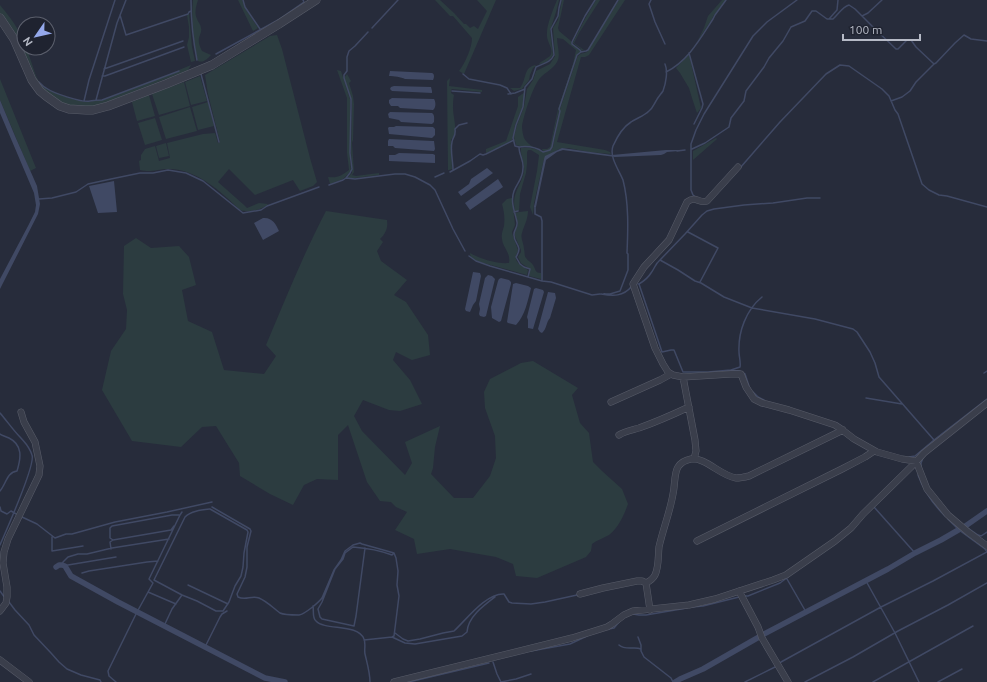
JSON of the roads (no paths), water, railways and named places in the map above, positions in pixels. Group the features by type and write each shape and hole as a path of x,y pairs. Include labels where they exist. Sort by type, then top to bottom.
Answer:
{"street":[{"path":"0,18 14,39 32,80 40,91 60,106 74,109 93,110 108,106 212,65 316,0"},
{"path":"738,167 707,201 704,202 691,199 687,202 668,240 644,267 633,284 655,348 663,364 671,374 683,377 741,374 746,387 754,399 762,403 829,423 843,430 854,439 874,451 902,459 916,461"},
{"path":"611,402 671,374"},
{"path":"683,377 695,440 696,451 694,459"},
{"path":"394,682 572,638 612,624 624,615 633,611 689,605 715,599 786,575 851,528 924,453 987,403"},
{"path":"619,434 667,417 689,407"},
{"path":"0,611 6,603 8,597 8,587 3,563 4,552 8,539 39,475 40,466 35,442 24,422 21,412"},
{"path":"646,583 651,580 655,574 663,529 675,487 676,475 678,467 683,461 694,459 707,463 724,474 737,478 749,476 843,430"},
{"path":"697,541 842,469 874,451"},
{"path":"916,461 927,489 948,515 987,546"},
{"path":"580,594 637,581 646,583"},
{"path":"646,583 650,610"},
{"path":"739,591 758,627 762,638 788,682"},
{"path":"0,660 28,682"}],"water":[{"path":"390,71 432,73 434,74 434,77 433,80 405,79 389,76"},
{"path":"394,86 431,87 432,93 392,91 390,89"},
{"path":"392,98 434,99 435,106 433,110 400,108 398,106 391,106 389,100"},
{"path":"0,100 37,186 40,204 38,214 0,289 0,279 35,212 36,205 34,193 0,113"},
{"path":"390,112 432,113 434,116 434,122 432,124 401,122 399,120 389,118 388,114"},
{"path":"396,126 433,127 435,129 435,135 432,138 389,134 388,128"},
{"path":"389,139 434,141 435,149 434,151 395,148 393,146 388,146"},
{"path":"562,148 612,155 666,150 679,151 667,152 661,155 615,157 563,150 557,152 546,160 536,207 534,207 545,156"},
{"path":"399,153 433,154 435,155 435,163 389,161 389,155"},
{"path":"487,168 493,173 461,196 458,192 469,184 471,179"},
{"path":"498,179 503,187 470,210 465,203"},
{"path":"114,181 117,212 98,213 89,186"},
{"path":"263,218 271,220 279,231 263,240 254,223"},
{"path":"473,272 480,273 481,276 476,301 470,312 466,311 465,309"},
{"path":"488,275 495,279 486,316 484,317 480,316 479,314 479,304 485,278"},
{"path":"501,278 509,280 511,284 501,321 499,322 492,318 491,307 498,281"},
{"path":"516,283 531,288 524,313 516,325 507,322 513,284"},
{"path":"536,288 543,290 544,292 533,329 528,328 527,317 534,289"},
{"path":"548,292 555,293 556,298 550,318 545,330 542,333 538,329"}],"waterway":[{"path":"84,101 89,80 115,0"},
{"path":"96,100 117,23 126,0"},
{"path":"191,0 192,30 197,60"},
{"path":"243,0 245,7 260,29"},
{"path":"216,54 278,20 304,2 303,0"},
{"path":"372,28 398,0"},
{"path":"528,277 530,269 520,264 516,257 519,247 514,237 517,224 512,199 523,172 523,165 519,147 515,146 513,138 523,107 525,87 532,79 536,67 549,61 554,55 551,29 558,16 561,0"},
{"path":"581,52 572,44 572,42 595,0"},
{"path":"519,147 531,147 543,152 550,150 560,111 559,109 577,55 588,50 618,0"},
{"path":"651,0 649,4 665,44"},
{"path":"666,72 681,62 693,49 726,0"},
{"path":"696,197 693,195 691,190 691,144 704,114 753,36 767,22 797,0"},
{"path":"829,19 837,10 838,0"},
{"path":"862,16 868,13 882,0"},
{"path":"692,149 705,143 729,127 731,118 744,101 746,91 783,41 791,27 805,21 812,11 816,11 827,19 833,19 842,9 849,5 896,49 898,49 907,40 911,40 916,47 934,64 964,35 971,39 987,41"},
{"path":"120,15 126,35 188,14 191,11"},
{"path":"346,178 352,169 350,153 351,99 344,75 347,71 347,57 349,51 368,32"},
{"path":"104,69 183,41"},
{"path":"102,76 184,47"},
{"path":"689,53 703,104 694,124"},
{"path":"604,294 620,291 628,270 628,216 625,189 623,180 613,159 613,146 625,127 650,110 663,91 666,77 665,64"},
{"path":"891,101 902,97 910,91 916,82 934,64"},
{"path":"740,168 780,122 826,74 840,65 849,66 882,89 889,96 898,114 922,184 929,190 939,195 987,207"},
{"path":"39,82 45,88 61,95 81,101 90,101 102,100 179,71"},
{"path":"201,74 219,142"},
{"path":"463,74 469,79 500,85 507,88 511,94"},
{"path":"508,94 525,89"},
{"path":"452,91 480,93"},
{"path":"453,170 451,145 455,134 455,129 459,125 467,123"},
{"path":"450,172 480,154 486,154 514,140"},
{"path":"677,151 685,150"},
{"path":"39,199 52,198 76,192 88,184 140,173 153,173 168,170 186,173 203,181 243,213 261,210 267,206 319,187"},
{"path":"435,177 444,173"},
{"path":"329,185 346,178 355,179 395,174 405,174 415,177 430,185 435,190 465,251"},
{"path":"660,260 707,211 744,205 820,198"},
{"path":"535,206 535,214 541,217 542,221 542,281"},
{"path":"514,212 518,211"},
{"path":"688,232 718,248 700,282"},
{"path":"469,256 476,261 490,266 542,281 551,282 592,295 600,294"},
{"path":"638,284 643,282 649,276 660,260 724,297 752,308 815,319 853,329 857,332 870,352 879,377 934,440"},
{"path":"639,284 662,352 674,350 683,372 740,371"},
{"path":"601,294 618,295 629,290 632,286"},
{"path":"731,370 740,367 739,344 744,322 756,302 762,297"},
{"path":"743,373 745,374 750,389"},
{"path":"753,392 764,400"},
{"path":"866,398 902,404"},
{"path":"909,457 915,456 987,399"},
{"path":"0,413 26,443 32,455 30,471 0,545"},
{"path":"0,434 14,441 20,452 17,471 9,476 0,491"},
{"path":"921,467 923,458"},
{"path":"918,475 929,497 945,516"},
{"path":"22,517 37,524 55,538 115,522 212,502"},
{"path":"0,507 1,511 7,514 11,511 18,515"},
{"path":"212,507 251,531 247,547 247,567 245,577 237,594 238,597 259,598 282,614 299,615 318,603 322,598 334,570 345,551 353,545 360,543 394,553 398,571 397,585 399,596 394,636 364,640"},
{"path":"874,507 915,553"},
{"path":"164,626 172,609 182,595 154,580 185,517 193,512 210,509 247,530 248,532 241,576 235,586 229,602 223,611 216,611 182,595"},
{"path":"964,527 987,511"},
{"path":"116,682 109,676 108,671 153,583 149,579 182,512"},
{"path":"111,549 110,542 113,540 110,538 110,528 112,526 179,515"},
{"path":"780,663 881,607 987,552 959,530 948,519"},
{"path":"113,540 171,530 174,526"},
{"path":"965,526 981,536 987,532"},
{"path":"762,635 888,569 960,529"},
{"path":"52,537 52,551 83,546"},
{"path":"62,565 68,557 78,554 87,554 112,548 169,539"},
{"path":"353,547 345,553 343,559 335,569 318,609 322,619 354,626 365,548"},
{"path":"353,547 392,555 394,553"},
{"path":"65,566 116,557"},
{"path":"82,573 158,561"},
{"path":"56,567 59,565 65,566 71,576 265,678 285,682"},
{"path":"745,596 780,583 788,577"},
{"path":"787,579 806,612"},
{"path":"866,581 895,633 919,682"},
{"path":"805,682 987,583"},
{"path":"188,585 228,604"},
{"path":"0,591 5,598"},
{"path":"148,592 176,604"},
{"path":"395,633 408,641 454,631 483,602 497,595 504,594 509,602 512,603 531,604 577,595"},
{"path":"392,637 405,643 415,644 462,636 467,632 470,621 477,612 495,597"},
{"path":"692,607 703,606 739,597"},
{"path":"9,602 29,625 34,635 67,669 81,675 100,680 101,682"},
{"path":"313,606 314,618 320,624 349,629 361,634 365,641 365,652 370,682"},
{"path":"633,614 646,615 687,608"},
{"path":"205,647 220,617 227,611"},
{"path":"609,629 614,628 619,622"},
{"path":"873,682 973,626"},
{"path":"531,651 570,644 587,636"},
{"path":"638,637 644,657 671,678 673,682"},
{"path":"675,682 703,669 759,637"},
{"path":"619,645 624,648 641,649"},
{"path":"493,662 501,682"},
{"path":"409,682 489,663"},
{"path":"745,682 777,666"},
{"path":"938,682 962,669"},
{"path":"501,682 531,674"}]}
